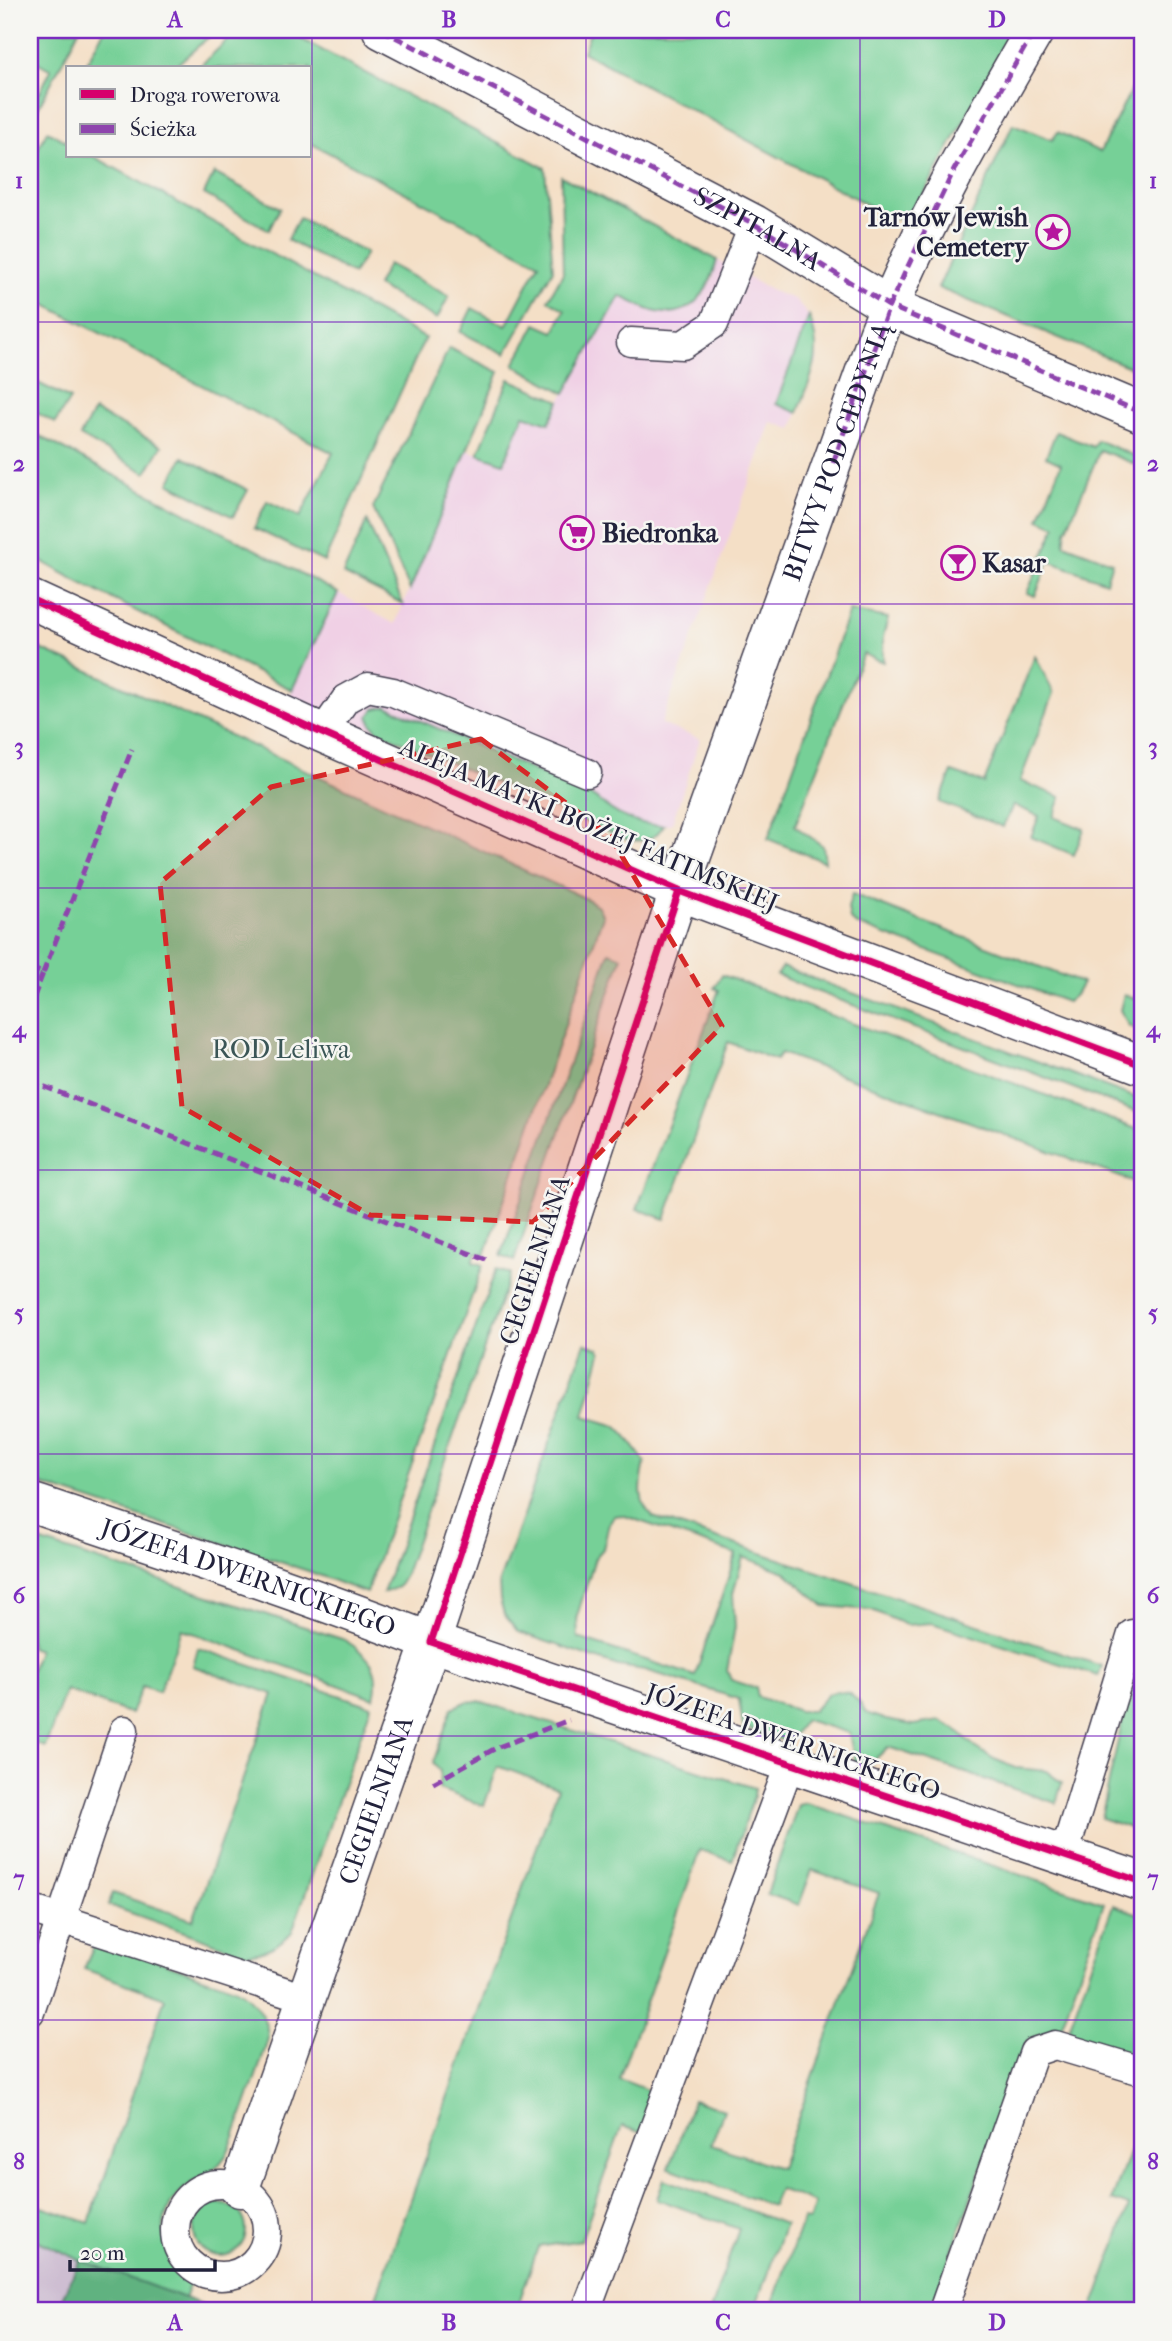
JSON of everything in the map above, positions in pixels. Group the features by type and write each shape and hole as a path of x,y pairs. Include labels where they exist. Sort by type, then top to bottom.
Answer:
{"street":[{"name":"SZPITALNA","path":"382,30 754,224 889,306 1142,413"},
{"name":"BITWY POD CEDYNIĄ","path":"679,891 889,306 954,170 1035,30"},
{"name":"ALEJA MATKI BOŻEJ FATIMSKIEJ","path":"30,599 321,733 679,891 1142,1065"},
{"name":"CEGIELNIANA","path":"240,2188 431,1642 679,891"},
{"name":"JÓZEFA DWERNICKIEGO","path":"30,1502 211,1562 431,1642 1142,1882"}],"lane":[{"path":"631,342 683,345 714,324 754,224"},
{"path":"321,733 346,699 368,687 393,692 587,773"},
{"path":"1064,1855 1132,1634"},
{"path":"30,2012 124,1730"},
{"path":"586,2311 790,1763"},
{"path":"30,1909 305,1998"},
{"path":"943,2311 1034,2052 1055,2045 1142,2071"}],"highlighted area":[{"path":"481,739 610,836 722,1026 533,1222 370,1215 182,1107 160,883 271,787"}],"shaded area":[{"path":"717,260 772,291 794,299 809,316 815,330 817,361 792,429 771,422 661,724 700,739 672,823 664,825 656,836 645,842 628,840 379,732 306,703 305,706 288,699 338,593 395,624 467,450 503,463 525,414 560,401 620,296 645,307 674,313 689,308 704,294 713,278"},
{"path":"30,2237 80,2260 56,2311 30,2311"}],"green space":[{"path":"30,30 79,30 30,123 30,112 51,70 30,58"},
{"path":"104,30 217,30 175,66 85,66"},
{"path":"238,30 284,30 545,168 553,270 505,354 460,332 472,308 506,326 539,263 312,144 312,66 200,66"},
{"path":"591,30 1014,30 916,208 894,219 583,52"},
{"name":"Tarnów Jewish Cemetery","path":"1142,68 1142,372 938,288 1013,124 1052,140 1058,132 1100,152"},
{"path":"47,131 66,141 66,158 97,158 425,338 324,562 254,528 267,501 300,517 333,453 30,297 30,164"},
{"path":"214,173 280,208 269,230 204,194"},
{"path":"561,176 717,260 710,282 698,300 680,311 652,311 620,296 565,393 514,365 536,324 554,332 565,310 548,300 563,273"},
{"path":"299,218 366,253 353,274 287,240"},
{"path":"388,264 449,296 437,319 377,286"},
{"path":"809,316 814,330 816,354 798,413 776,404"},
{"path":"449,348 499,372 410,590 373,508"},
{"path":"30,379 70,399 55,423 30,409"},
{"path":"509,379 560,401 549,423 524,415 504,463 478,454"},
{"path":"94,411 162,446 146,473 80,436"},
{"path":"30,431 338,593 292,690 30,555"},
{"path":"1056,432 1093,447 1097,440 1142,459 1142,467 1100,450 1066,531 1064,544 1112,562 1106,582 1049,561 1035,596 1027,593 1056,526 1039,519 1061,464 1046,457"},
{"path":"183,457 248,490 233,517 169,483"},
{"path":"367,521 403,604 343,574"},
{"path":"849,611 888,618 883,637 883,662 863,654 795,826 823,846 825,862 768,839"},
{"name":"ROD Leliwa","path":"30,644 589,900 598,906 603,916 485,1255 476,1252 473,1262 483,1265 366,1593 308,1571 30,1481"},
{"path":"1035,656 1054,693 1020,781 1061,797 1054,817 1084,829 1074,855 1031,837 1039,816 1013,805 1003,827 939,802 952,772 984,783"},
{"path":"387,706 594,797 626,818 644,824 664,825 649,839 628,840 379,732 372,725 369,716 374,709"},
{"path":"852,894 1082,983 1067,1002 855,924 850,919 848,908"},
{"path":"609,952 622,957 514,1261 501,1256"},
{"path":"782,967 1142,1100 1142,1114 805,987 777,975"},
{"path":"722,975 1142,1131 1142,1185 781,1053 776,1060 728,1042 665,1219 637,1209 719,990 714,988"},
{"path":"1124,994 1142,1001 1142,1031 1129,1026 1120,1010"},
{"path":"496,1269 510,1274 404,1577 398,1587 383,1593"},
{"path":"585,1343 599,1349 601,1353 584,1416 616,1426 645,1462 641,1484 642,1498 653,1517 1102,1666 1098,1676 932,1623 906,1625 872,1610 824,1606 785,1572 743,1557 733,1594 735,1627 727,1671 731,1680 756,1688 758,1697 799,1711 813,1711 828,1694 837,1691 849,1693 866,1713 886,1720 913,1725 940,1721 957,1730 975,1747 994,1759 1016,1768 1046,1771 1062,1783 1056,1803 888,1747 867,1767 855,1763 849,1733 805,1720 788,1742 743,1727 739,1699 645,1670 618,1666 518,1632 504,1614 499,1582","holes":["622,1515 736,1554 695,1676 578,1638 577,1616 595,1558 603,1549 609,1523 614,1516"]},
{"path":"30,1538 345,1640 371,1663 376,1678 374,1698 182,1629 159,1692 142,1686 131,1714 66,1690 45,1747 34,1743 30,1755 30,1674 38,1650 30,1647"},
{"path":"198,1648 371,1706 292,1932 271,1948 253,1953 246,1954 108,1905 113,1893 193,1920 273,1694 193,1666"},
{"path":"1132,1677 1142,1680 1142,1832 1101,1818"},
{"path":"479,1701 755,1788 754,1796 732,1861 700,1850 619,2079 663,2096 649,2135 622,2126 581,2240 538,2247 516,2311 371,2311 558,1788 498,1766 484,1806 439,1789 440,1771 433,1763 452,1708 465,1702"},
{"path":"806,1803 1104,1903 1059,2034 1036,2036 1025,2045 931,2311 770,2311 803,2219 809,2220 815,2203 779,2189 772,2206 669,2168 693,2100 724,2110 711,2145 780,2168 879,1893 812,1870 799,1905 767,1894 798,1805"},
{"path":"1113,1905 1142,1915 1142,2060 1067,2034"},
{"path":"97,1939 238,1990 256,2006 267,2031 268,2037 256,2076 225,2157 216,2168 184,2189 167,2212 164,2236 167,2248 191,2280 184,2299 80,2260 30,2237 30,2203 89,2223 165,1998 84,1969"},
{"path":"1142,2118 1142,2311 1092,2311 1129,2206 1112,2200"},
{"path":"664,2179 785,2224 754,2311 710,2311 739,2229 657,2199"},
{"path":"220,2204 230,2206 238,2212 244,2220 244,2240 238,2248 230,2254 220,2256 210,2254 202,2248 196,2240 194,2230 196,2220 202,2212 210,2206"},
{"path":"80,2260 220,2311 56,2311"}],"marked path":[{"path":"382,30 754,224 889,306 1142,413"},
{"path":"833,463 889,306 954,170 1035,30"},
{"path":"43,973 132,749"},
{"path":"30,968 43,973 30,1007"},
{"path":"30,1081 489,1261"},
{"path":"433,1783 496,1748 569,1720"}],"cycle path":[{"path":"30,599 322,733 679,891 1142,1065"},
{"path":"679,891 431,1642 1142,1882"}],"place":[{"name":"Tarnów Jewish Cemetery","path":"1053,232"},
{"name":"Biedronka","path":"577,533"},
{"name":"Kasar","path":"958,563"}]}
